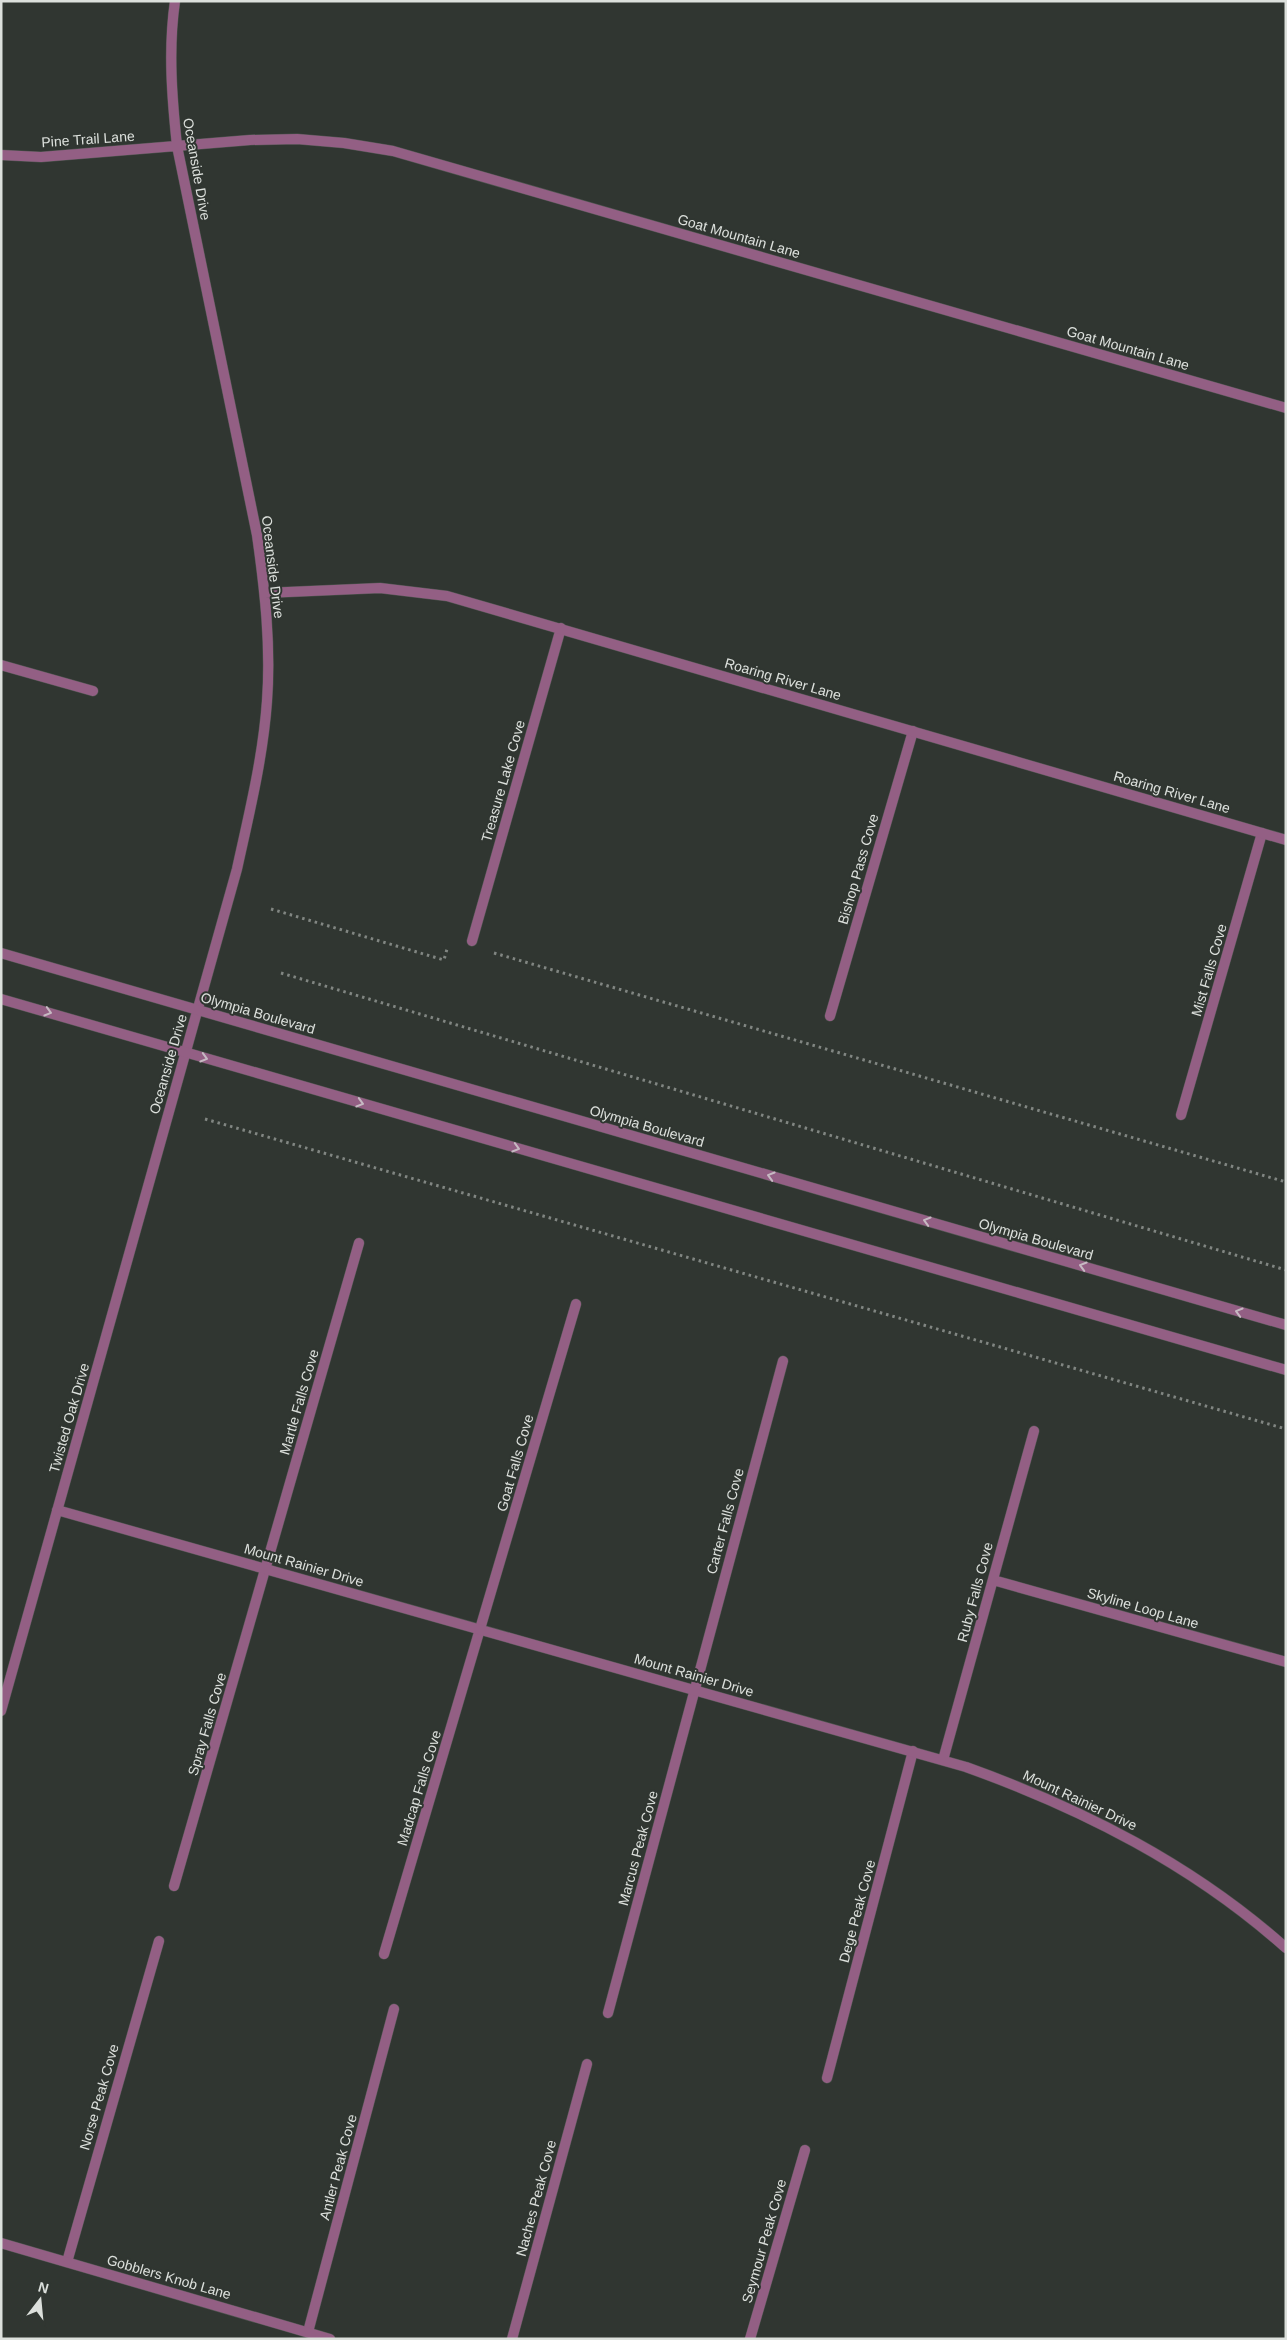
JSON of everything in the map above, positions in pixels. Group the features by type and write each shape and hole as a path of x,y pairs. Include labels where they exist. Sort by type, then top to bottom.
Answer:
{"street":[{"name":"Oceanside Drive","path":"163,1132 236,869 261,755 267,702 269,648 265,593 257,535 177,146 171,96 171,54 175,1"},
{"name":"Goat Mountain Lane","path":"177,146 250,140 297,139 344,143 393,151 1286,408"},
{"name":"Pine Trail Lane","path":"1,155 41,157 177,146"},
{"name":"Roaring River Lane","path":"265,593 380,588 447,596 1286,840"},
{"name":"Treasure Lake Cove","path":"472,941 561,628"},
{"path":"1,665 93,691"},
{"name":"Bishop Pass Cove","path":"830,1016 913,731"},
{"name":"Mist Falls Cove","path":"1182,1115 1262,833"},
{"name":"Olympia Boulevard","path":"1,953 1286,1325"},
{"path":"1,999 1286,1370"},
{"name":"Twisted Oak Drive","path":"1,1711 163,1132"},
{"name":"Martle Falls Cove","path":"265,1568 359,1243"},
{"name":"Goat Falls Cove","path":"480,1629 576,1304"},
{"name":"Carter Falls Cove","path":"694,1689 782,1361"},
{"name":"Ruby Falls Cove","path":"943,1760 1034,1431"},
{"name":"Mount Rainier Drive","path":"58,1510 913,1751 1018,1786 1069,1807 1118,1831 1164,1858 1210,1888 1286,1948"},
{"name":"Spray Falls Cove","path":"174,1886 265,1568"},
{"name":"Skyline Loop Lane","path":"993,1580 1286,1662"},
{"name":"Madcap Falls Cove","path":"384,1954 480,1629"},
{"name":"Marcus Peak Cove","path":"608,2013 694,1689"},
{"name":"Dege Peak Cove","path":"827,2078 913,1751"},
{"name":"Norse Peak Cove","path":"67,2262 159,1941"},
{"name":"Antler Peak Cove","path":"308,2332 394,2009"},
{"name":"Naches Peak Cove","path":"512,2339 587,2064"},
{"name":"Seymour Peak Cove","path":"750,2339 805,2150"},
{"name":"Gobblers Knob Lane","path":"1,2242 330,2339"}],"path":[{"path":"271,910 444,960 450,941"},
{"path":"487,951 1286,1182"},
{"path":"281,972 1286,1270"},
{"path":"205,1119 1286,1429"}]}
